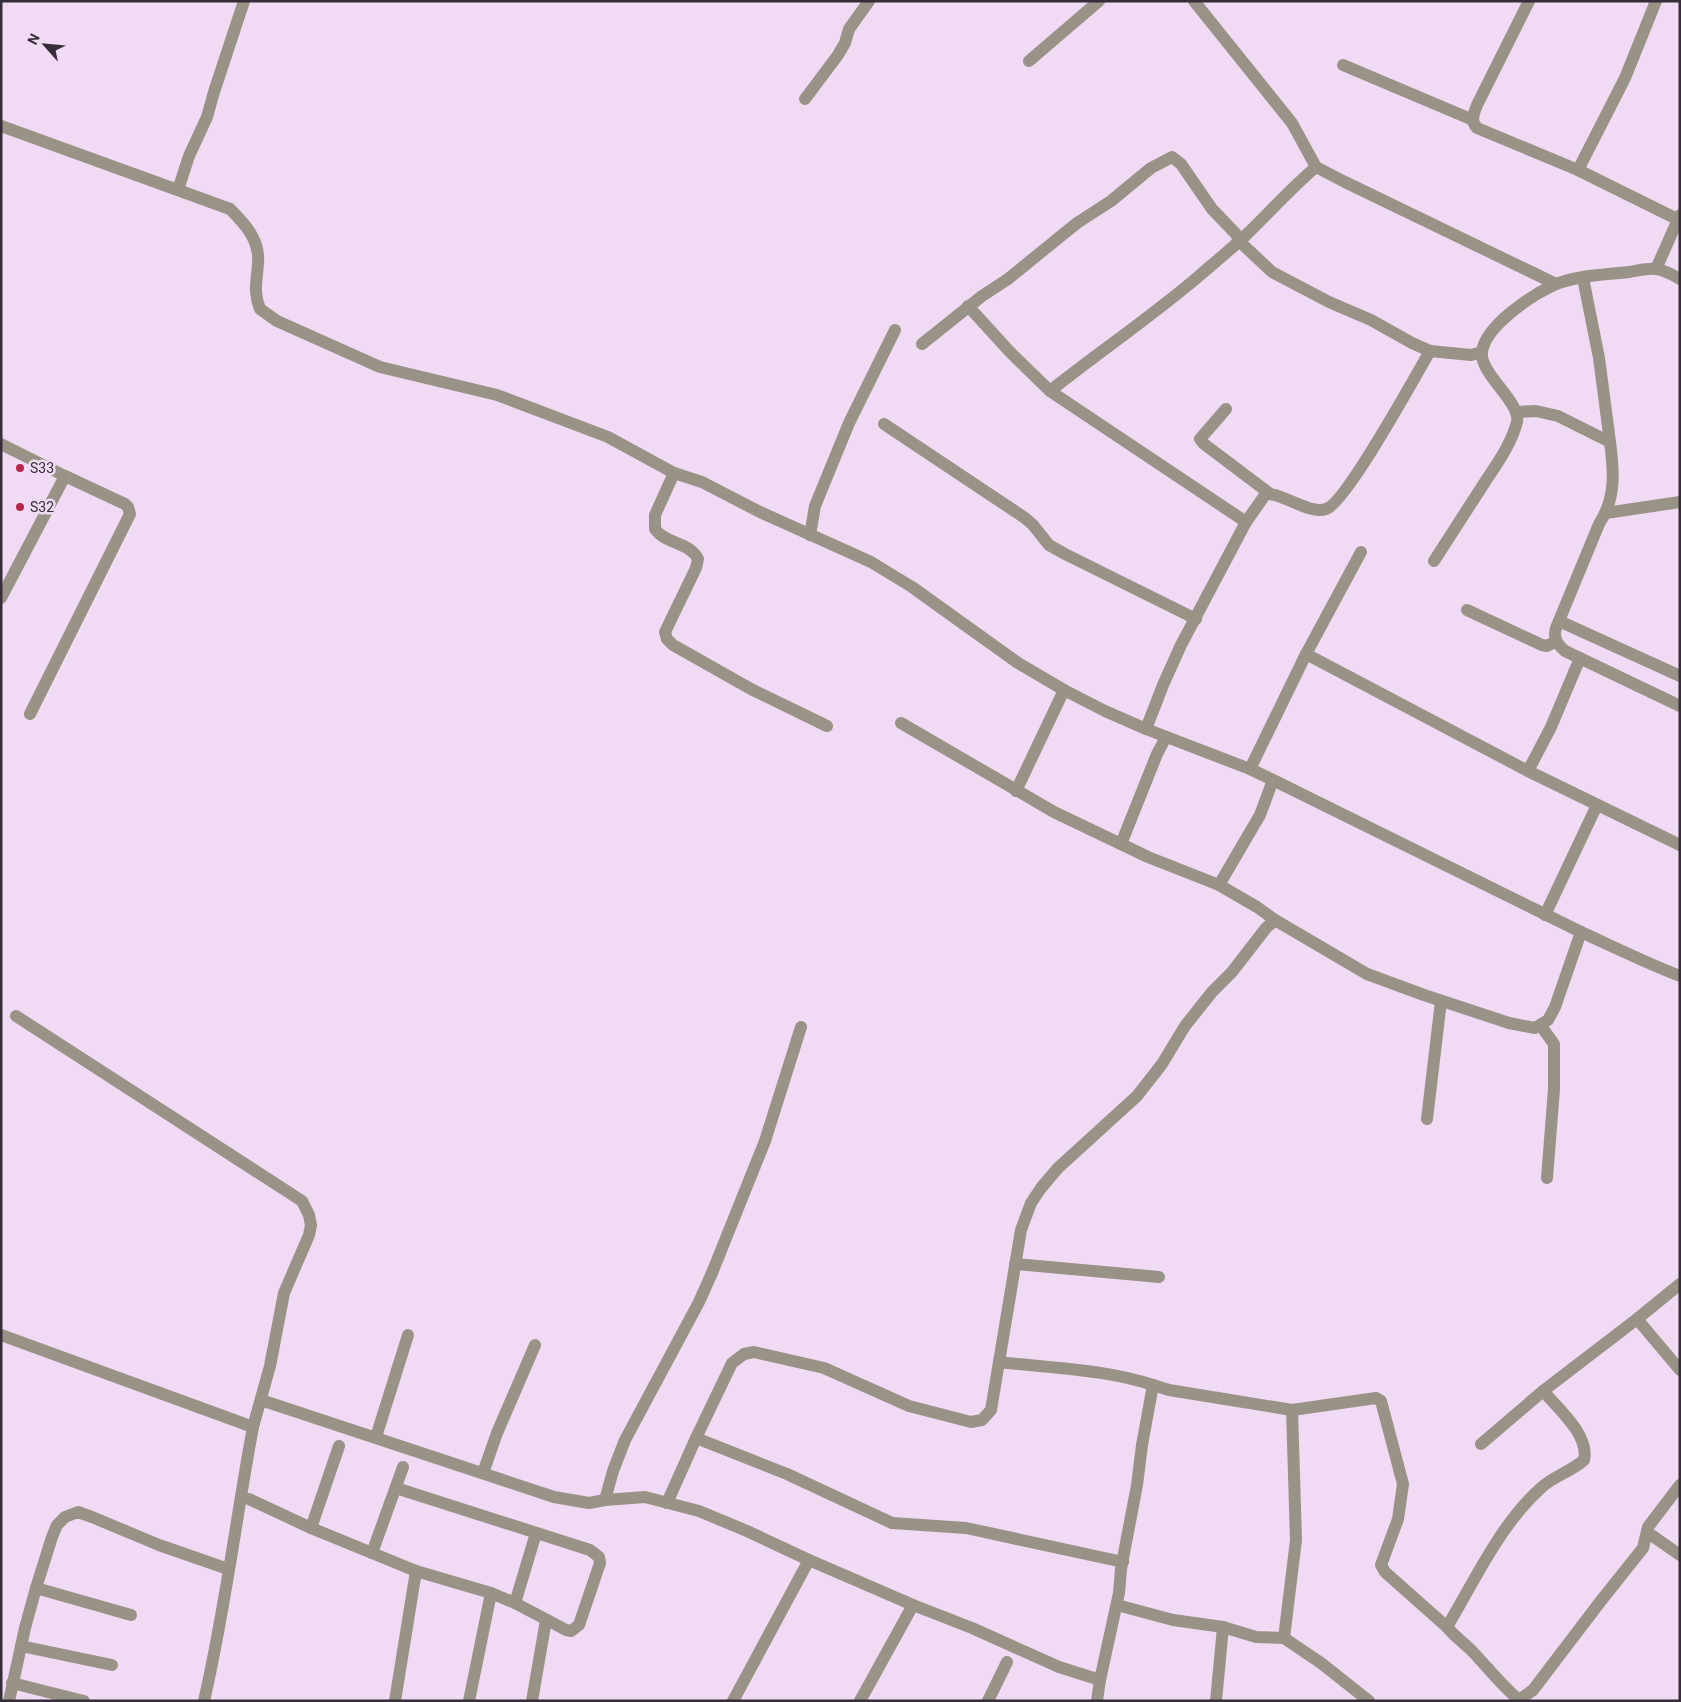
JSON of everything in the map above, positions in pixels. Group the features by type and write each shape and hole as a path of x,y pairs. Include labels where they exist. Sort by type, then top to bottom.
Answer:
{"street":[{"path":"178,190 189,156 207,117 218,77 244,1"},
{"path":"805,99 838,55 852,23 869,1"},
{"path":"1030,61 1099,1"},
{"path":"1194,1 1297,129 1303,145 1316,166 1345,182 1556,284"},
{"path":"1529,1 1477,105 1473,120 1474,125 1477,128 1578,170 1679,217 1656,269"},
{"path":"1578,170 1625,78 1656,1"},
{"path":"1344,65 1473,120"},
{"path":"1,126 230,210 253,235 258,260 255,292 260,309 268,316 380,368 497,395 608,437 674,473 702,482 760,512 871,562 912,587 1018,663 1105,711 1146,730 1166,736 1274,780 1545,915 1623,950 1651,965 1680,976"},
{"path":"922,344 968,306 1008,279 1077,223 1111,201 1151,168 1172,157 1181,164 1212,209 1236,234 1239,241 1272,272 1430,351 1471,355 1482,352"},
{"path":"1050,391 1160,308 1239,241 1316,166"},
{"path":"1434,561 1510,441 1517,420 1517,412 1482,359 1482,352 1487,338 1512,310 1556,284 1583,278 1656,269 1680,279"},
{"path":"1583,278 1599,358 1614,480 1606,512 1599,524 1559,621 1555,634 1556,641 1565,651 1680,706"},
{"path":"968,306 1010,352 1050,391 1246,522"},
{"path":"810,535 815,506 850,423 895,330"},
{"path":"1226,409 1200,439 1204,444 1268,494 1318,510 1330,508 1340,497 1385,429 1430,351"},
{"path":"1517,412 1536,411 1558,416 1610,442"},
{"path":"884,424 1025,518 1049,544 1064,554 1196,619"},
{"path":"1,444 126,504 130,514 30,714"},
{"path":"674,473 655,515 655,530 692,551 698,559 696,568 664,632 667,639 673,645 752,689 827,726"},
{"path":"1,598 65,476"},
{"path":"1146,730 1181,644 1246,522 1265,495 1268,494"},
{"path":"1606,512 1680,502"},
{"path":"1250,769 1306,654 1361,552"},
{"path":"1467,610 1542,645 1547,646 1556,641"},
{"path":"1559,621 1680,676"},
{"path":"1306,654 1528,771 1680,845"},
{"path":"1528,771 1551,727 1580,658"},
{"path":"1016,791 1064,690"},
{"path":"901,723 1054,812 1148,857 1219,885 1367,974 1441,1001 1529,1028 1541,1026 1548,1020 1555,1007 1581,932"},
{"path":"1121,844 1166,736"},
{"path":"1219,885 1260,815 1274,780"},
{"path":"1545,915 1597,806"},
{"path":"667,1503 732,1363 744,1354 754,1352 824,1368 909,1406 971,1422 982,1420 991,1410 1021,1230 1032,1203 1041,1188 1058,1168 1137,1096 1162,1064 1185,1026 1212,992 1232,972 1266,928 1275,920"},
{"path":"1427,1119 1441,1001"},
{"path":"16,1016 302,1201 309,1214 311,1225 282,1300 261,1400 253,1427 204,1701"},
{"path":"1541,1026 1554,1044 1554,1089 1547,1178"},
{"path":"605,1500 625,1440 699,1302 712,1273 766,1140 801,1027"},
{"path":"1015,1264 1158,1276"},
{"path":"1481,1444 1543,1391 1680,1284"},
{"path":"1637,1319 1680,1370"},
{"path":"1,1335 253,1427"},
{"path":"376,1438 408,1335"},
{"path":"483,1473 497,1433 535,1345"},
{"path":"999,1362 1110,1374 1131,1378 1169,1390 1292,1410 1376,1398 1381,1401 1403,1484 1398,1519 1381,1565 1397,1584 1447,1627 1478,1658 1501,1685 1519,1700 1532,1690 1636,1558 1643,1548 1646,1532 1654,1517 1680,1485"},
{"path":"1097,1701 1117,1605 1153,1386"},
{"path":"1447,1627 1518,1511 1542,1486 1584,1460 1585,1454 1578,1431 1543,1391"},
{"path":"261,1400 554,1497 589,1502 645,1497 699,1511 1059,1667 1100,1680"},
{"path":"1284,1638 1296,1540 1292,1410"},
{"path":"696,1438 787,1474 892,1523 966,1528 1123,1562"},
{"path":"311,1528 339,1446"},
{"path":"372,1553 403,1467"},
{"path":"249,1499 311,1528 416,1571 491,1593 515,1603 566,1630 575,1629 579,1624 600,1563 600,1557 590,1550 396,1488"},
{"path":"9,1701 36,1588 57,1526 65,1517 78,1512 159,1546 228,1569"},
{"path":"1646,1532 1680,1555"},
{"path":"515,1603 536,1533"},
{"path":"733,1701 809,1560"},
{"path":"395,1701 416,1571"},
{"path":"36,1588 131,1615"},
{"path":"469,1701 491,1593"},
{"path":"860,1701 913,1605"},
{"path":"1117,1605 1173,1620 1222,1627 1256,1637 1284,1638 1321,1663 1369,1701"},
{"path":"532,1701 546,1620"},
{"path":"1216,1701 1222,1627"},
{"path":"21,1646 112,1665"},
{"path":"988,1701 1007,1662"},
{"path":"12,1683 84,1701"}],"place":[{"name":"S33","path":"20,468"},
{"name":"S32","path":"20,507"}]}
